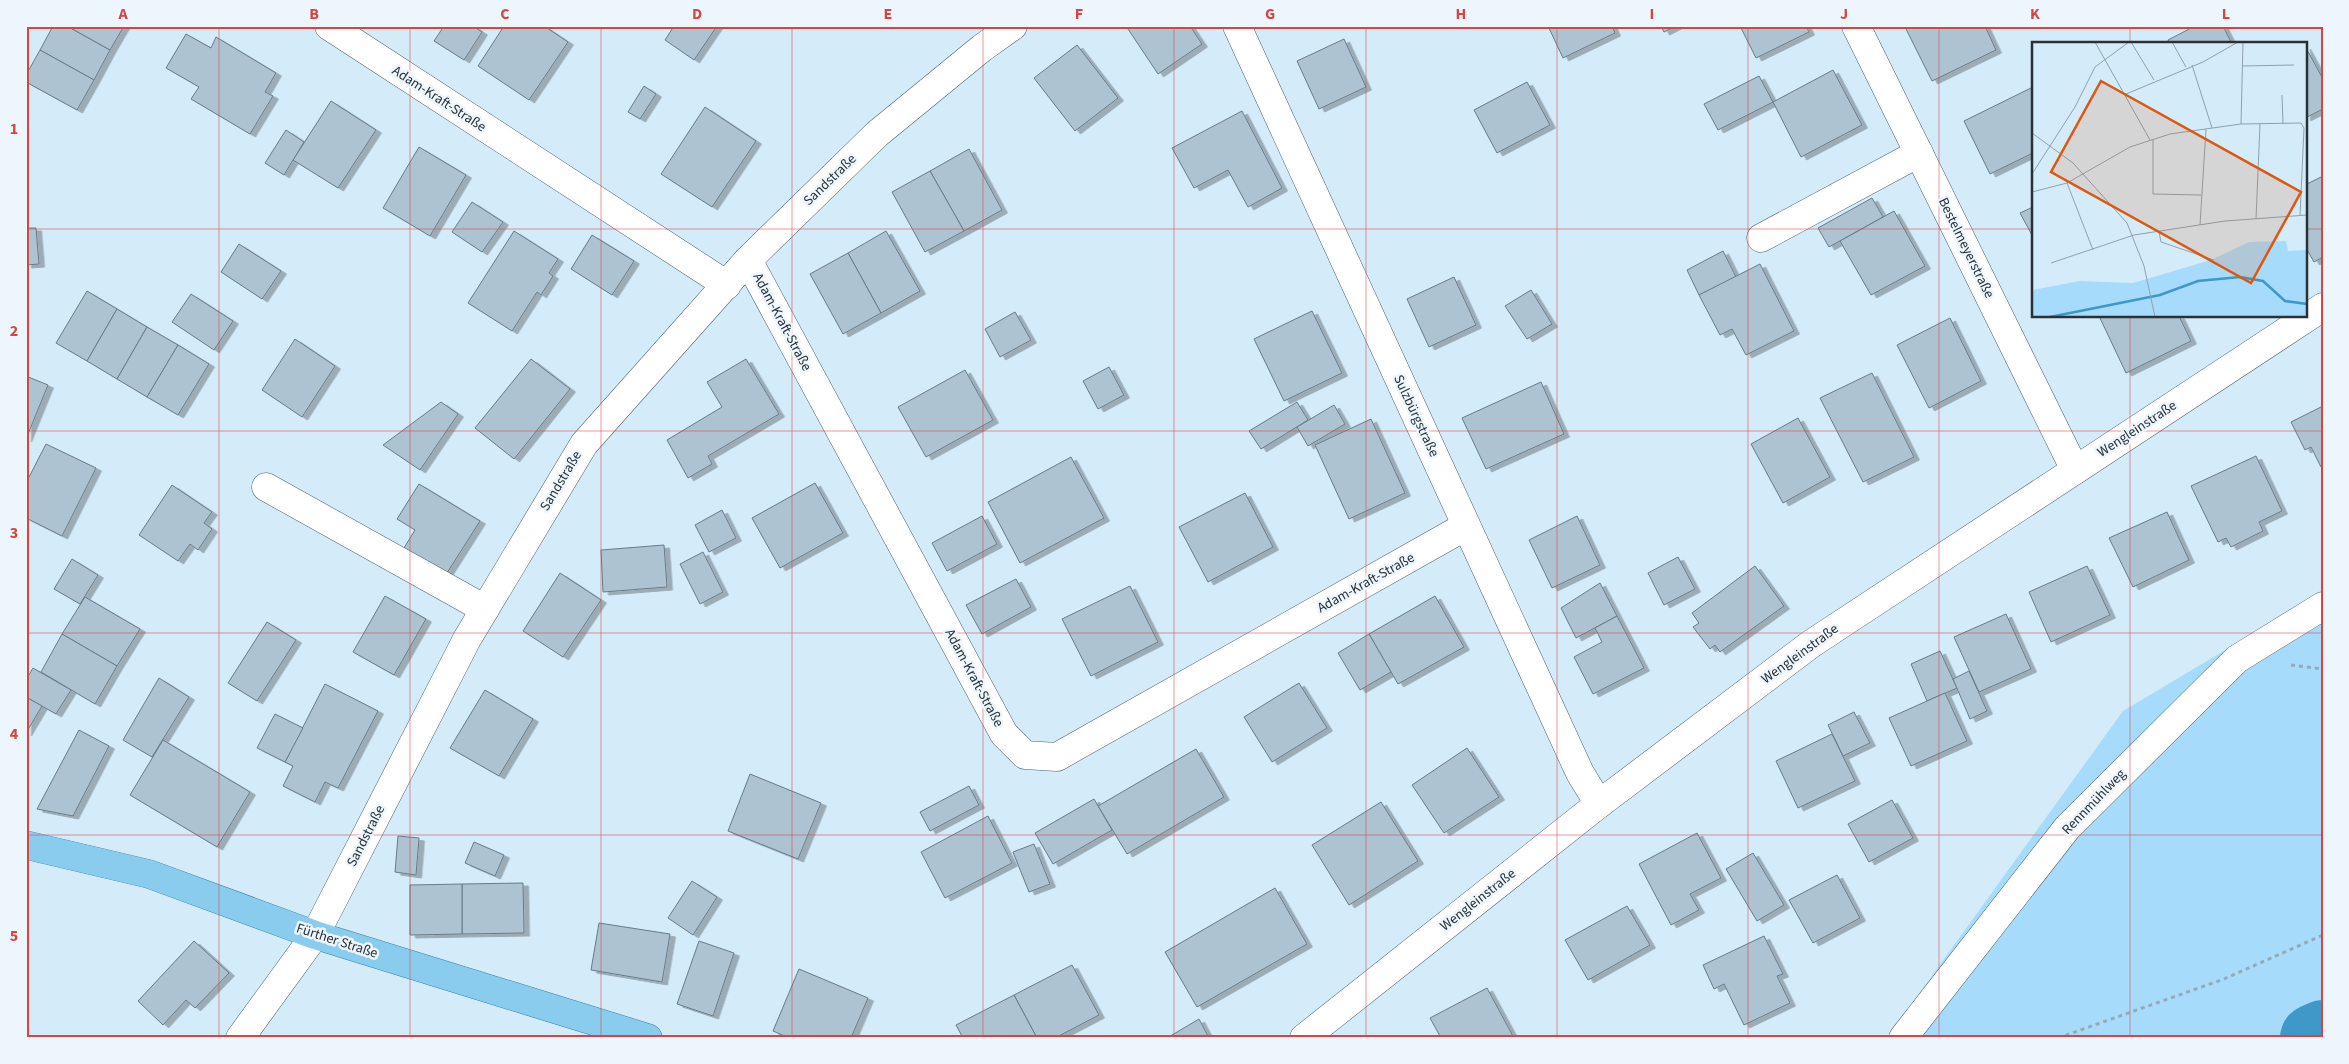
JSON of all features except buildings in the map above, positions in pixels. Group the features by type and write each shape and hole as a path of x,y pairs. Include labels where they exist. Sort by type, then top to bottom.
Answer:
{"main road":[{"name":"Fürther Straße","path":"26,845 149,874 315,935 648,1038"}],"street":[{"name":"Adam-Kraft-Straße","path":"329,26 727,285"},
{"name":"Sandstraße","path":"240,1038 315,935 462,648 584,444 748,260 877,134 1013,26"},
{"name":"Sulzbürgstraße","path":"1237,26 1580,774 1599,804"},
{"name":"Bestelmeyerstraße","path":"1856,26 2075,470"},
{"path":"1761,238 1919,153"},
{"name":"Adam-Kraft-Straße","path":"748,260 1004,734 1025,755 1057,757 1466,526"},
{"name":"Wengleinstraße","path":"1304,1038 1599,804 1811,644 2323,307"},
{"path":"266,488 485,609"},
{"name":"Rennmühlweg","path":"1903,1038 2067,828 2237,659 2323,606"}],"path":[{"path":"2058,1038 2224,980 2323,934"}],"shaded area":[{"path":"2323,592 2323,1038 1887,1038 2123,711"}],"waterway":[{"path":"2314,1038 2323,1034"}]}
